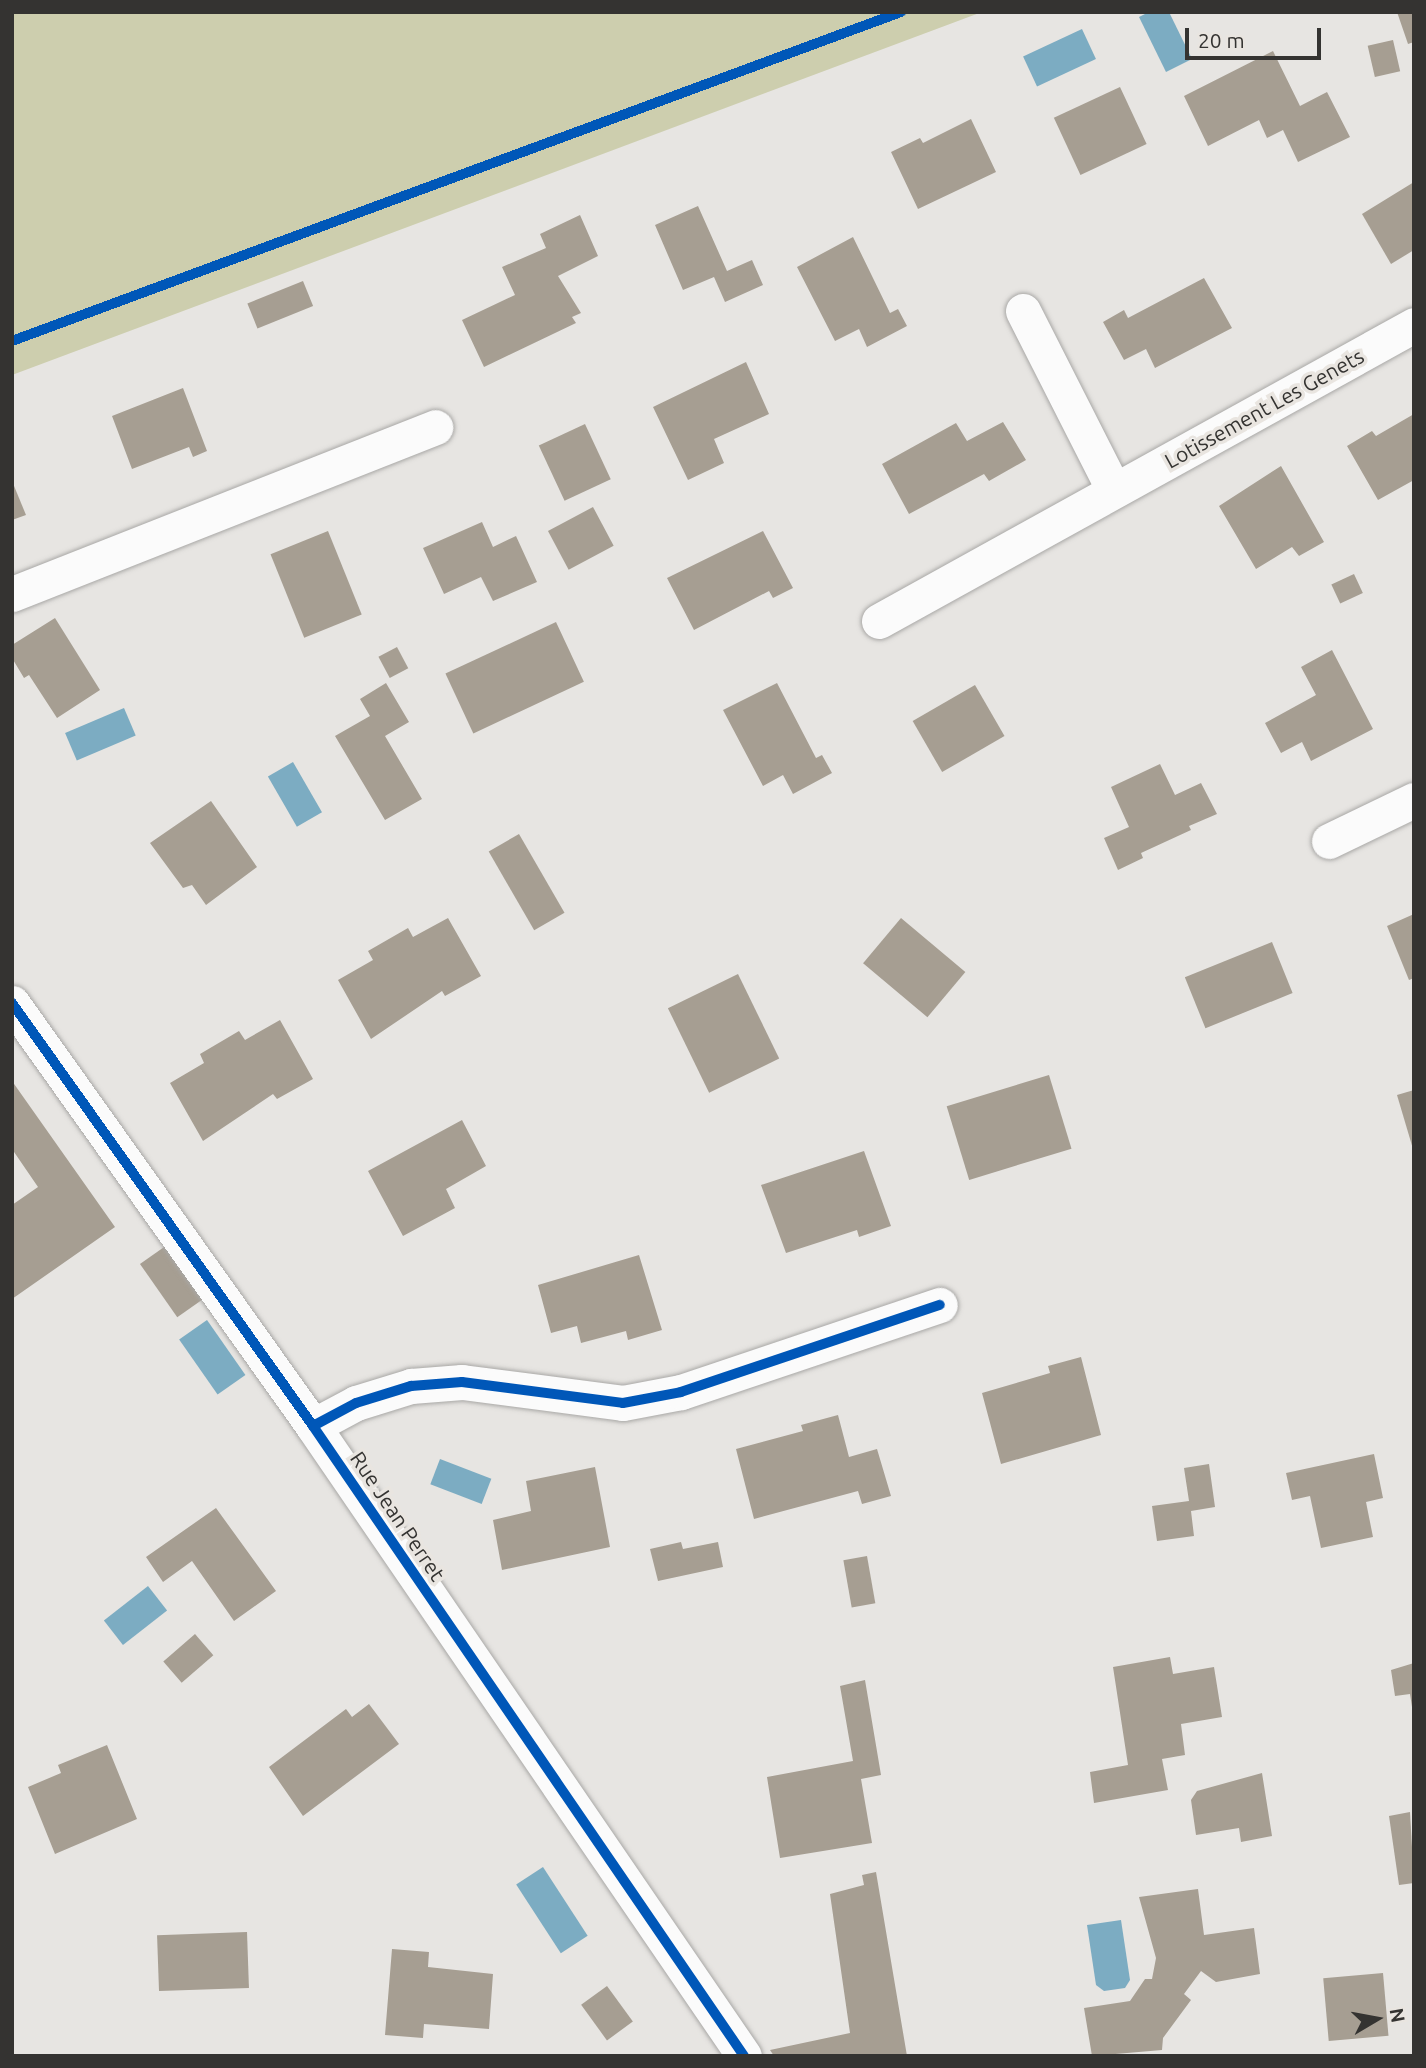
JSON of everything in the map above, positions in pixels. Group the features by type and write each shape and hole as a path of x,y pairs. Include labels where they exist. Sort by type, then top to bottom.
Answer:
{"street":[{"path":"1023,311 1114,490"},
{"name":"Lotissement Les Genets","path":"879,621 1414,325"},
{"path":"12,594 435,428"},
{"path":"1329,841 1414,800"},
{"name":"Rue Jean Perret","path":"12,1003 313,1426 744,2056"},
{"path":"313,1426 356,1403 411,1386 462,1382 623,1403 681,1392 940,1305"}],"green space":[{"path":"12,12 982,12 12,375"}],"water":[{"path":"1149,12 1169,12 1192,59 1166,72 1139,17"},
{"path":"1082,29 1096,59 1037,86 1023,56"},
{"path":"124,708 136,736 77,761 65,733"},
{"path":"293,762 322,812 297,827 268,776"},
{"path":"207,1320 245,1375 218,1394 179,1340"},
{"path":"440,1459 491,1479 482,1504 430,1484"},
{"path":"148,1586 167,1610 123,1645 104,1620"},
{"path":"543,1867 588,1936 561,1953 516,1884"},
{"path":"1121,1920 1130,1980 1125,1988 1104,1991 1096,1985 1087,1925"}],"building":[{"path":"1397,12 1414,12 1414,42 1408,44"},
{"path":"1393,40 1400,71 1375,77 1368,46"},
{"path":"1273,51 1300,106 1327,92 1350,137 1298,162 1283,130 1267,138 1259,120 1208,146 1184,96"},
{"path":"1120,87 1147,144 1080,175 1054,118"},
{"path":"971,119 996,172 918,209 891,152 920,138 923,143"},
{"path":"1414,182 1414,250 1391,264 1362,214"},
{"path":"698,206 727,271 752,260 763,285 725,302 714,277 683,290 655,225"},
{"path":"580,215 598,256 558,276 581,313 572,317 576,323 484,367 462,320 515,295 502,267 546,248 540,234"},
{"path":"853,237 890,313 898,309 907,326 867,347 859,329 835,341 797,267"},
{"path":"1204,278 1232,328 1155,368 1146,349 1124,360 1103,322 1124,310 1128,318"},
{"path":"303,281 313,306 257,329 247,303"},
{"path":"746,362 769,414 714,439 724,463 688,480 653,407"},
{"path":"183,388 207,451 193,457 189,447 132,469 112,416"},
{"path":"1414,414 1414,480 1378,500 1347,446 1372,431 1376,436"},
{"path":"1003,422 1026,460 989,481 984,474 909,514 882,464 956,423 967,441"},
{"path":"585,424 611,479 565,501 539,446"},
{"path":"1281,466 1324,542 1299,556 1292,547 1256,569 1219,506"},
{"path":"12,481 26,515 12,520"},
{"path":"593,507 614,546 569,570 548,531"},
{"path":"482,522 493,547 516,536 537,582 493,601 481,577 444,594 423,548"},
{"path":"328,531 362,614 304,638 271,554"},
{"path":"763,531 793,588 773,598 769,591 694,630 667,578"},
{"path":"1354,574 1363,593 1340,604 1331,585"},
{"path":"55,618 100,690 57,718 29,675 24,678 12,658 12,645"},
{"path":"556,622 584,682 473,733 445,674"},
{"path":"397,647 408,668 390,678 378,657"},
{"path":"1332,650 1373,729 1311,761 1302,742 1281,753 1265,723 1316,695 1301,667"},
{"path":"386,683 409,722 385,736 422,799 385,820 335,736 370,716 360,699"},
{"path":"777,683 816,758 822,755 832,773 793,794 783,775 763,786 723,710"},
{"path":"975,685 1004,736 942,772 913,721"},
{"path":"1160,764 1175,795 1201,783 1217,814 1189,826 1191,830 1141,853 1143,858 1118,870 1104,838 1129,827 1111,787"},
{"path":"211,801 257,867 206,905 192,885 183,888 150,843"},
{"path":"519,834 564,913 534,930 489,852"},
{"path":"1414,914 1414,978 1409,980 1387,926"},
{"path":"448,918 481,976 445,996 442,991 371,1039 338,980 373,960 368,951 408,928 413,937"},
{"path":"901,918 965,972 927,1017 863,963"},
{"path":"1272,942 1293,993 1205,1028 1185,977"},
{"path":"738,974 779,1058 709,1093 668,1008"},
{"path":"280,1020 313,1079 277,1099 273,1094 203,1141 170,1083 204,1063 200,1054 239,1031 245,1040"},
{"path":"1049,1075 1072,1149 969,1180 947,1106"},
{"path":"12,1081 115,1227 12,1299 12,1205 38,1187 12,1149"},
{"path":"1414,1090 1414,1149 1413,1149 1397,1095"},
{"path":"462,1120 486,1166 446,1189 455,1208 403,1236 368,1171"},
{"path":"864,1151 891,1226 859,1237 857,1230 786,1253 761,1185"},
{"path":"167,1245 204,1298 177,1317 140,1264"},
{"path":"639,1255 662,1330 628,1340 626,1331 581,1343 577,1326 551,1333 538,1285"},
{"path":"1081,1357 1101,1435 1001,1464 982,1393 1050,1373 1048,1366"},
{"path":"838,1415 849,1457 877,1449 891,1496 862,1504 858,1491 754,1519 736,1449 803,1431 801,1425"},
{"path":"1374,1454 1383,1498 1366,1502 1373,1537 1321,1548 1310,1496 1292,1500 1286,1473"},
{"path":"1209,1464 1215,1507 1191,1511 1194,1536 1157,1541 1152,1506 1189,1501 1184,1468"},
{"path":"595,1467 610,1547 502,1570 493,1520 531,1511 526,1481"},
{"path":"216,1508 276,1591 234,1621 192,1561 163,1582 146,1557"},
{"path":"681,1542 683,1549 718,1542 723,1567 658,1581 650,1549"},
{"path":"867,1556 875,1603 852,1607 843,1560"},
{"path":"195,1634 213,1655 182,1683 163,1662"},
{"path":"1170,1657 1173,1674 1214,1667 1222,1717 1181,1724 1185,1755 1162,1759 1168,1790 1094,1803 1090,1772 1128,1765 1113,1667"},
{"path":"1414,1663 1412,1707 1410,1694 1395,1696 1391,1670"},
{"path":"865,1680 881,1775 861,1779 872,1843 780,1858 767,1777 853,1761 840,1686"},
{"path":"369,1704 399,1744 303,1816 269,1767 346,1709 352,1717"},
{"path":"107,1745 137,1819 55,1854 28,1787 61,1773 58,1765"},
{"path":"1262,1773 1272,1836 1241,1842 1239,1828 1196,1835 1191,1800 1197,1791"},
{"path":"1410,1812 1414,1883 1399,1885 1389,1816"},
{"path":"876,1872 907,2056 774,2056 770,2050 850,2033 830,1894 864,1885 862,1875"},
{"path":"1198,1889 1204,1935 1254,1928 1260,1974 1216,1982 1201,1971 1184,1994 1191,2000 1163,2038 1162,2050 1092,2056 1084,2008 1130,2001 1145,1979 1152,1979 1156,1958 1139,1897"},
{"path":"247,1932 249,1988 159,1991 157,1935"},
{"path":"392,1949 429,1952 428,1967 493,1974 489,2029 424,2024 423,2038 385,2035"},
{"path":"1383,1973 1388,2036 1329,2041 1323,1978"},
{"path":"607,1986 633,2022 607,2040 581,2005"}],"cycle path":[{"path":"12,341 901,12"},
{"path":"12,1003 313,1426 744,2056"},
{"path":"313,1426 356,1403 411,1386 462,1382 623,1403 681,1392 940,1305"}]}
